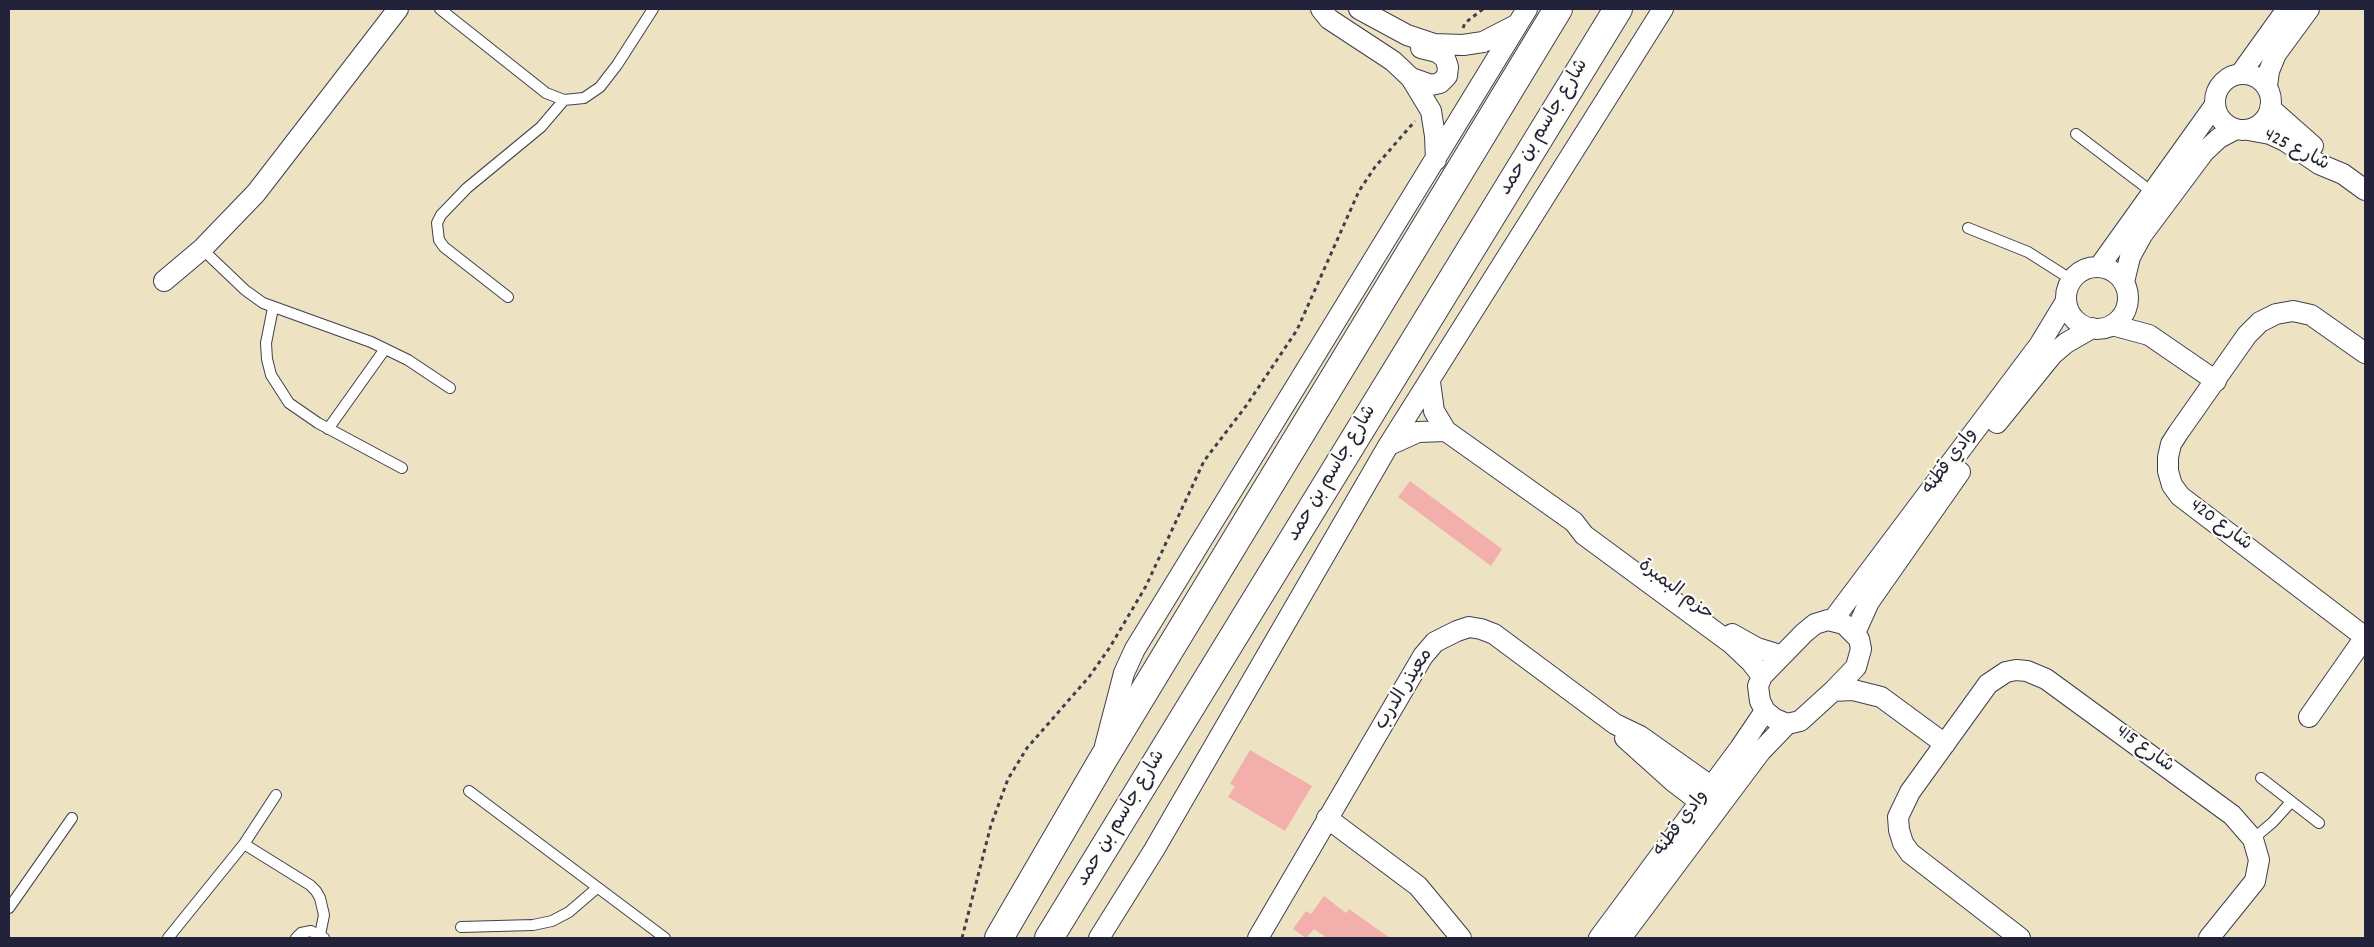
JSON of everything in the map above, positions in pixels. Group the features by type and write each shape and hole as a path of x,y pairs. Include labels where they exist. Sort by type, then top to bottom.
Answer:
{"main road":[{"path":"999,938 1102,761 1558,9"},
{"name":"شارع جاسم بن حمد","path":"1049,938 1618,9"}],"street":[{"path":"164,280 202,249 256,193 398,9"},
{"path":"1321,9 1329,19 1393,61 1412,78 1430,111 1436,160"},
{"path":"1359,9 1407,35 1434,44 1463,45 1482,42 1501,35 1523,17"},
{"name":"شارع جاسم بن حمد","path":"1099,938 1154,850 1388,446 1663,9"},
{"path":"2242,130 2221,120 2215,105 2215,96 2224,80 2241,73 2287,9"},
{"path":"2112,325 2123,315 2130,257 2142,235 2204,152 2219,138 2258,126 2266,118 2270,108 2271,97 2267,86 2269,71 2276,54 2309,9"},
{"path":"1102,761 1116,699 1124,672 1134,649 1523,17"},
{"path":"1407,35 1418,46 1441,55 1448,67 1447,76 1436,85 1427,84 1412,78"},
{"path":"2241,73 2258,78 2267,86"},
{"path":"2099,267 2215,105"},
{"name":"شارع 425","path":"2270,108 2344,174 2365,190"},
{"name":"شارع 425","path":"2242,130 2270,134 2319,164 2344,174"},
{"path":"2148,335 2113,271 2099,267 2083,270 2072,280 2067,290 2066,301 2068,309 2077,322 2092,328 2112,325 2148,335 2216,381"},
{"name":"وادي قطنه","path":"1832,621 2040,344 2066,301"},
{"name":"شارع 420","path":"2365,353 2311,315 2293,311 2276,314 2260,322 2247,335 2171,444 2168,464 2172,484 2180,496 2365,637"},
{"name":"وادي قطنه","path":"1855,633 1868,602 1975,450 2049,359 2066,343 2092,328"},
{"name":"حزم البمبرة","path":"1430,382 1434,411 1446,431 1574,522 1589,527 1715,626 1762,676"},
{"path":"1388,446 1418,432 1446,431"},
{"path":"1860,658 1851,673 1834,691 1800,721 1787,724 1765,711 1758,693 1762,676 1780,655 1815,624 1832,621 1844,624 1855,633 1860,644 1860,658 1880,697"},
{"name":"حزم البمبرة","path":"1715,626 1751,645 1780,655"},
{"name":"معيذر الدرب","path":"1258,938 1423,656 1436,642 1457,631 1475,628 1494,634 1615,724 1640,736 1712,799"},
{"path":"2309,717 2365,637"},
{"name":"شارع 415","path":"2020,938 1910,853 1903,843 1899,830 1898,817 1902,805 1988,684 1996,677 2016,670 2037,673 2232,815 2254,839"},
{"path":"1834,691 1853,690 1880,697 1945,744"},
{"name":"وادي قطنه","path":"1621,938 1712,799 1740,748 1765,711"},
{"name":"وادي قطنه","path":"1599,938 1712,799 1787,724"},
{"path":"1327,818 1418,886 1461,938"},
{"path":"2209,938 2255,881 2259,860 2254,839"}],"lane":[{"path":"440,9 546,93 564,100 584,98 600,86 618,65 653,9"},
{"path":"508,297 444,247 436,232 437,222 440,215 467,188 541,127 564,100"},
{"path":"2076,134 2152,192"},
{"path":"1968,228 2028,252 2072,280"},
{"path":"202,249 245,290 273,308 358,336 422,369 450,388"},
{"path":"273,308 266,343 271,375 289,403 328,429 402,468"},
{"path":"328,429 385,349"},
{"path":"2261,778 2319,823"},
{"path":"469,791 665,938"},
{"path":"168,938 244,844 276,795"},
{"path":"2254,839 2274,822 2292,802"},
{"path":"9,908 72,818"},
{"path":"244,844 316,891 320,898 324,915 323,936 316,932 306,931 296,938"},
{"path":"460,927 542,924 561,917 597,888"}],"path":[{"path":"962,938 991,826 1008,779 1027,748 1089,677 1110,647 1146,586 1204,461 1246,406 1297,330 1359,191 1375,168 1414,122 1430,111"}],"building":[{"path":"1410,481 1502,549 1491,566 1398,497"},
{"path":"1250,750 1312,786 1285,831 1228,797 1235,786 1230,784"},
{"path":"1324,896 1346,913 1349,909 1390,938 1327,938 1314,929 1306,938 1293,929 1306,911 1311,914"}]}
